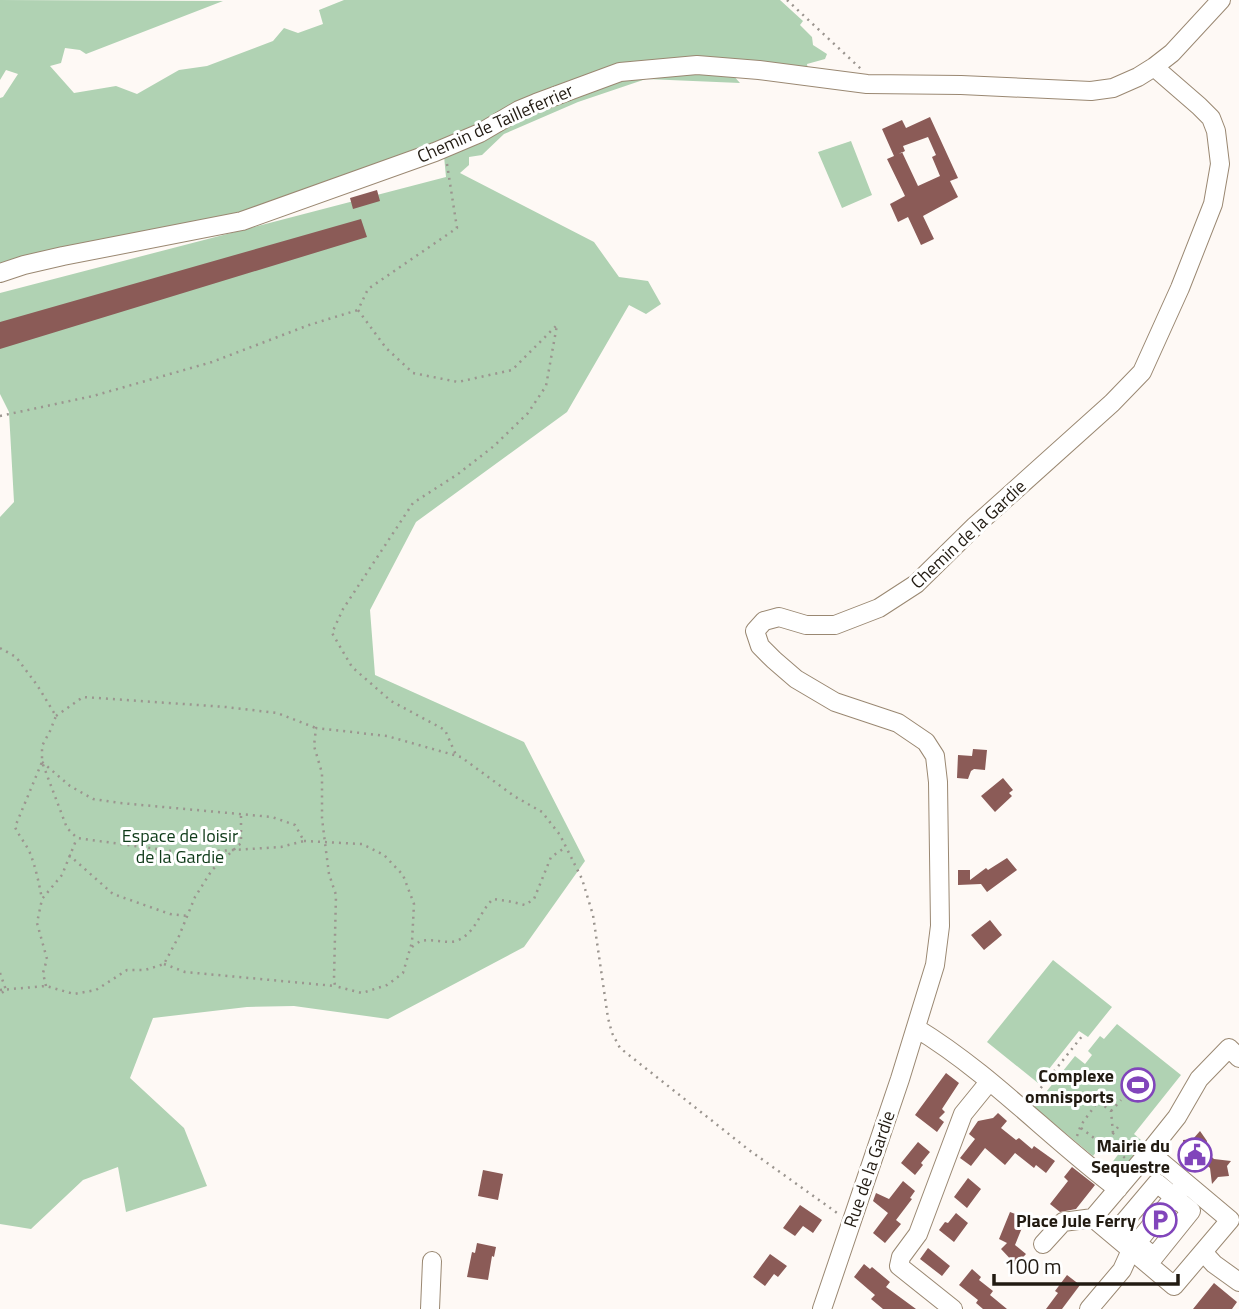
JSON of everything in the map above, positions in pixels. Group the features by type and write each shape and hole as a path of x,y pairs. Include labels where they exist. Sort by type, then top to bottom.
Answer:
{"street":[{"name":"Chemin de Tailleferrier","path":"0,273 63,256 243,221 445,148 480,133 519,110 620,72 697,65 875,84 1091,91 1113,88 1154,67 1172,52 1221,0"},
{"name":"Chemin de la Gardie","path":"916,1028 935,965 940,926 938,782 935,756 926,742 898,723 835,702 796,679 760,646 755,631 764,621 779,617 806,625 835,625 879,608 916,584 975,526 1112,404 1142,372 1180,288 1213,204 1220,164 1216,131 1210,118 1154,67"},
{"path":"916,1028 989,1082 1118,1189"},
{"name":"Rue de la Gardie","path":"821,1309 916,1028"},
{"path":"1043,1244 1063,1222 1093,1218 1177,1117 1199,1079 1236,1047"},
{"path":"953,1309 899,1266 901,1257 918,1234 963,1114 989,1082"},
{"path":"1093,1218 1134,1246 1174,1286 1203,1252 1230,1220 1149,1152"},
{"path":"1089,1309 1122,1269 1134,1246 1185,1183"},
{"path":"1203,1252 1214,1264 1239,1282"},
{"path":"430,1309 432,1261"}],"path":[{"path":"787,0 875,84"},
{"path":"0,416 93,396 212,362 309,325 358,310 368,289 457,228 445,148"},
{"path":"358,310 386,348 413,373 458,382 512,370 557,325 546,386 528,413 494,446 458,474 413,503 343,609 332,633 352,667 391,701 445,730 456,755"},
{"path":"0,648 16,657 55,716"},
{"path":"46,986 43,974 47,959 37,923 42,900 39,880 29,851 15,827 42,762 43,746 55,716 83,697 277,713 316,728 387,736 456,755 514,796 542,812 560,835 582,879 593,915 608,1018 620,1048 749,1150 851,1223"},
{"path":"316,728 314,746 322,773 325,843 329,874 336,895 335,986"},
{"path":"42,762 70,786 93,799 272,817 295,825 304,841"},
{"path":"0,992 46,986 74,994 96,990 127,970 145,970 164,964 185,972 335,986 362,993 387,985 403,973 412,942 414,904 403,875 384,855 362,845 304,841 281,847 186,853 77,838 67,828 42,762"},
{"path":"164,964 195,897 212,870 241,843 242,814"},
{"path":"42,900 62,875 77,838"},
{"path":"410,949 421,941 456,940 469,933 493,899 525,905 534,899 551,856 566,847"},
{"path":"69,855 113,894 170,914 187,916"},
{"path":"0,973 6,990"},
{"path":"1023,1110 1083,1035"},
{"path":"1069,1149 1080,1127 1107,1088"},
{"path":"1111,1111 1121,1100"},
{"path":"1099,1102 1111,1111 1114,1133"},
{"path":"1080,1127 1136,1167"},
{"path":"1106,1143 1118,1127"}],"green space":[{"name":"Espace de loisir de la Gardie","path":"0,0 223,1 86,54 80,50 65,48 61,63 50,66 74,93 116,86 137,94 179,70 207,66 273,41 284,28 298,33 323,24 319,10 344,0 780,0 803,21 800,25 812,37 813,45 827,54 825,59 807,64 808,70 732,74 740,83 646,79 578,102 504,134 482,155 469,157 469,165 460,173 594,242 619,277 648,281 661,304 646,314 629,305 567,412 416,522 370,610 375,675 524,742 585,861 524,947 388,1019 294,1006 247,1007 153,1018 130,1078 184,1128 207,1186 126,1212 118,1167 83,1180 31,1229 0,1224 0,517 14,502 9,412 0,394 0,293 446,177 443,145 243,217 0,267 0,98 18,74 6,70 0,80"},
{"path":"851,141 872,195 842,208 818,152"},
{"path":"1053,960 1112,1007 1088,1037 1079,1031 1038,1083 987,1042"},
{"name":"Complexe omnisports","path":"1117,1024 1181,1075 1134,1134 1141,1140 1141,1150 1123,1172 1114,1172 1108,1168 1120,1152 1105,1140 1093,1156 1034,1107 1075,1056 1085,1064 1092,1055 1088,1051 1100,1036 1104,1039"}],"building":[{"path":"930,117 958,178 950,181 958,197 923,216 934,239 921,245 908,217 898,222 890,204 905,196 887,159 894,156 882,129 902,120 906,128","holes":["928,137 936,155 932,157 940,176 918,186 902,152 905,151 903,146"]},
{"path":"377,190 380,201 353,209 350,198"},
{"path":"361,219 367,237 0,349 0,322"},
{"path":"973,749 987,750 985,770 974,769 968,779 957,778 958,755 972,756"},
{"path":"1003,778 1013,790 1009,793 1012,796 995,812 981,796"},
{"path":"1007,858 1017,870 987,892 981,884 958,885 958,870 970,870 970,880 986,868 988,870"},
{"path":"990,920 1002,935 984,950 971,935"},
{"path":"946,1073 959,1083 942,1109 945,1112 939,1118 944,1122 937,1132 915,1115"},
{"path":"998,1113 1007,1121 1001,1128 1016,1140 1019,1138 1032,1149 1034,1146 1055,1161 1046,1173 1036,1165 1034,1168 1015,1153 1005,1165 985,1148 971,1166 960,1158 975,1139 969,1134 978,1121 993,1118"},
{"name":"Mairie du Sequestre","path":"1200,1131 1207,1141 1206,1152 1214,1159 1231,1161 1227,1166 1229,1176 1218,1177 1212,1184 1210,1168 1200,1160 1185,1163 1178,1159 1184,1151 1183,1140 1193,1139"},
{"path":"918,1142 930,1152 915,1175 901,1163"},
{"path":"1072,1167 1095,1185 1076,1209 1060,1212 1050,1204 1068,1181 1064,1177"},
{"path":"483,1170 503,1174 498,1200 478,1196"},
{"path":"968,1178 981,1189 967,1208 954,1197"},
{"path":"903,1181 915,1191 896,1220 901,1224 885,1243 873,1233 888,1213 873,1201 876,1193 889,1199"},
{"path":"800,1205 822,1220 813,1233 803,1226 795,1236 783,1228"},
{"path":"1010,1212 1026,1218 1015,1245 1026,1254 1016,1265 1001,1249 1007,1243 999,1239"},
{"path":"956,1213 968,1223 954,1242 939,1230"},
{"path":"477,1243 496,1247 488,1280 467,1277 472,1252 475,1253"},
{"path":"928,1248 950,1266 942,1276 920,1259"},
{"path":"770,1254 787,1266 778,1277 774,1274 765,1286 753,1277"},
{"path":"864,1264 890,1282 886,1287 916,1309 883,1309 871,1299 875,1295 854,1277"},
{"path":"972,1269 981,1277 979,1280 993,1291 990,1295 1007,1309 983,1309 976,1303 978,1300 959,1285"},
{"path":"1067,1275 1080,1285 1062,1309 1046,1309 1058,1293 1055,1291"},
{"path":"1214,1283 1237,1302 1232,1309 1193,1309"}],"place":[{"name":"Complexe omnisports","path":"1138,1085"},
{"name":"Mairie du Sequestre","path":"1195,1155"},
{"name":"Place Jule Ferry","path":"1160,1220"}]}
